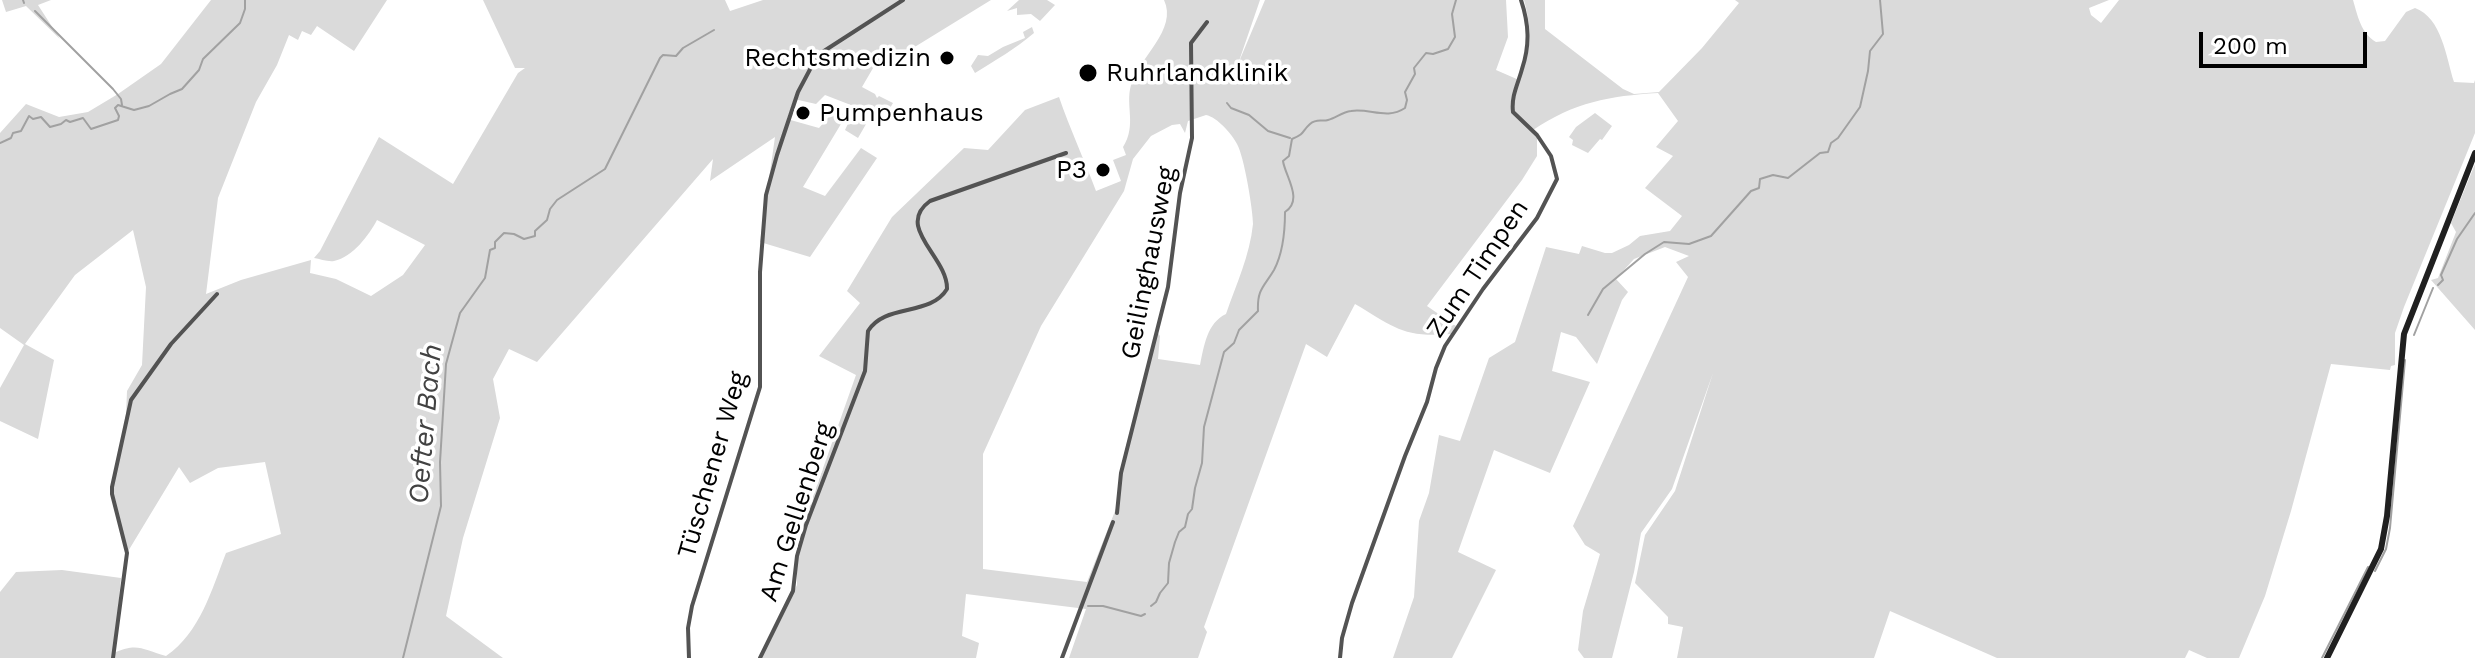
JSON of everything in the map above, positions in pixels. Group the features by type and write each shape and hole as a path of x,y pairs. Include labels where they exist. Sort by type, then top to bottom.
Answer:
{"main road":[{"path":"2327,658 2381,549 2387,516 2404,334 2475,153"}],"street":[{"name":"Tüschener Weg","path":"689,658 688,628 692,606 760,387 760,272 766,195 787,123 798,92 815,60 834,43 903,0"},
{"name":"Zum Timpen","path":"1340,658 1352,603 1445,346 1534,222 1557,179 1551,156 1537,135 1513,112 1513,97 1529,38 1521,0"},
{"name":"Geilinghausweg","path":"1117,513 1121,473 1162,313 1180,193 1192,138 1191,43 1207,22"},
{"name":"Am Gellenberg","path":"760,658 793,591 797,556 806,525 865,371 868,331 881,318 929,304 940,298 947,289 945,274 917,226 920,209 930,201 1066,153"},
{"path":"113,658 127,553 112,487 126,415 131,400 155,364 217,294"},
{"path":"1062,658 1113,522"}],"shaded area":[{"path":"2,0 51,0 38,5 60,39 26,6 6,12"},
{"path":"211,0 387,0 354,51 317,26 311,35 302,31 298,40 289,35 277,65 256,102 218,198 206,294 241,280 311,260 310,273 336,279 371,296 403,275 425,245 377,220 365,239 348,255 334,261 314,258 379,137 453,184 518,73 525,68 515,68 483,0 725,0 730,11 763,0 991,0 913,48 876,63 862,87 877,98 879,96 893,103 889,110 877,105 858,138 845,130 856,107 825,95 816,104 794,99 787,119 819,128 832,113 847,114 803,187 825,196 861,148 877,158 810,257 760,242 775,137 710,181 713,159 537,362 509,349 493,379 500,418 463,538 446,616 503,658 0,658 0,592 16,572 62,570 121,578 114,653 135,648 166,656 196,623 226,553 281,534 265,462 218,468 190,483 179,467 127,553 112,494 126,415 127,391 142,365 146,287 133,230 75,275 25,344 54,360 38,439 0,421 0,388 24,345 0,328 0,133 26,104 59,117 88,112 118,94 161,64"},
{"path":"1019,0 1047,0 1055,5 1040,21 1031,14 1017,15 1017,8 1007,11"},
{"path":"1164,0 1260,0 1238,64 1265,0 1506,0 1508,37 1496,70 1519,80 1529,40 1524,0 1545,0 1545,29 1623,89 1634,94 1659,92 1702,48 1739,3 1735,0 2109,0 2089,8 2091,15 2101,23 2119,0 2353,0 2363,29 2376,42 2385,41 2406,12 2415,8 2431,20 2442,39 2454,82 2474,83 2475,80 2475,133 2395,333 2395,365 2390,370 2331,364 2265,596 2239,658 2207,658 2189,650 2185,658 1997,658 1890,611 1874,658 1677,658 1683,627 1668,624 1668,617 1635,583 1645,535 1675,491 1713,373 1672,489 1641,533 1612,658 1584,658 1578,650 1583,611 1600,554 1585,545 1573,526 1688,277 1676,262 1689,256 1665,247 1634,259 1616,279 1628,292 1597,364 1576,337 1561,332 1552,371 1590,382 1550,473 1494,450 1458,552 1496,570 1452,658 1393,658 1414,597 1419,521 1429,493 1439,435 1460,441 1489,358 1515,342 1546,247 1579,254 1582,246 1612,253 1640,236 1670,231 1682,216 1645,188 1673,156 1656,147 1678,121 1658,93 1593,102 1548,120 1533,130 1537,135 1537,156 1427,306 1456,326 1451,334 1421,334 1400,329 1355,304 1327,357 1306,344 1204,627 1207,632 1198,658 1069,658 1086,609 966,594 962,636 979,643 976,658 761,658 797,585 795,558 804,522 856,375 819,356 860,303 847,291 892,217 964,148 988,150 1025,110 1059,97 1096,191 1121,181 1113,160 1126,155 1123,147 1129,131 1131,85 1162,33 1167,11","holes":["1210,116 1228,131 1240,150 1253,217 1249,247 1226,314 1210,329 1200,365 1158,359 1160,336 1156,330 1122,463 1117,506 1087,582 983,569 983,454 1041,326 1124,191 1133,159 1151,136 1180,124 1185,133 1188,121"]},
{"path":"1032,27 1034,33 1027,39 975,73 971,66 978,55 988,56 1025,38 1023,32"},
{"path":"1595,113 1612,126 1588,153 1572,145 1573,140 1569,137 1576,127"},
{"path":"2475,164 2475,330 2431,280 2438,278 2456,232 2451,223"}],"waterway":[{"name":"Oefter Bach","path":"0,143 21,131 29,116 33,119 41,117 50,127 66,120 70,122 83,118 91,129 118,120 115,108 118,105 134,110 182,89 199,70 203,59 240,23 245,0"},
{"path":"1151,606 1168,583 1175,542 1192,509 1202,463 1204,427 1224,352 1234,343 1239,330 1258,311 1260,293 1280,256 1285,212 1293,201 1283,161 1289,156 1292,139 1313,122 1348,112 1392,113 1405,108 1405,92 1415,74 1414,68 1426,53 1448,49 1455,37 1452,14 1456,0"},
{"path":"1588,315 1603,289 1645,254 1664,242 1689,244 1711,236 1751,191 1759,188 1760,179 1773,175 1788,178 1820,153 1828,152 1831,143 1860,107 1870,51 1883,34 1880,0"},
{"path":"35,11 113,89 122,105"},
{"name":"Oefter Bach","path":"403,658 441,506 440,462 446,364 460,313 485,278 490,250 495,248 495,242 504,233 524,239 535,236 535,231 547,220 557,200 605,169 660,58 663,55 676,56 683,48 714,30"},
{"path":"1227,103 1231,108 1249,115 1268,131 1290,138"},
{"path":"2438,285 2443,280 2441,275 2457,239 2475,213"},
{"path":"2414,335 2433,288"},
{"path":"2375,571 2386,549 2390,528 2405,360"},
{"path":"2322,658 2368,567"},
{"path":"1088,606 1103,606 1141,616 1145,614"}],"place":[{"name":"Rechtsmedizin","path":"947,58"},
{"name":"Ruhrlandklinik","path":"1088,73"},
{"name":"Pumpenhaus","path":"803,113"},
{"name":"P3","path":"1103,170"}]}
